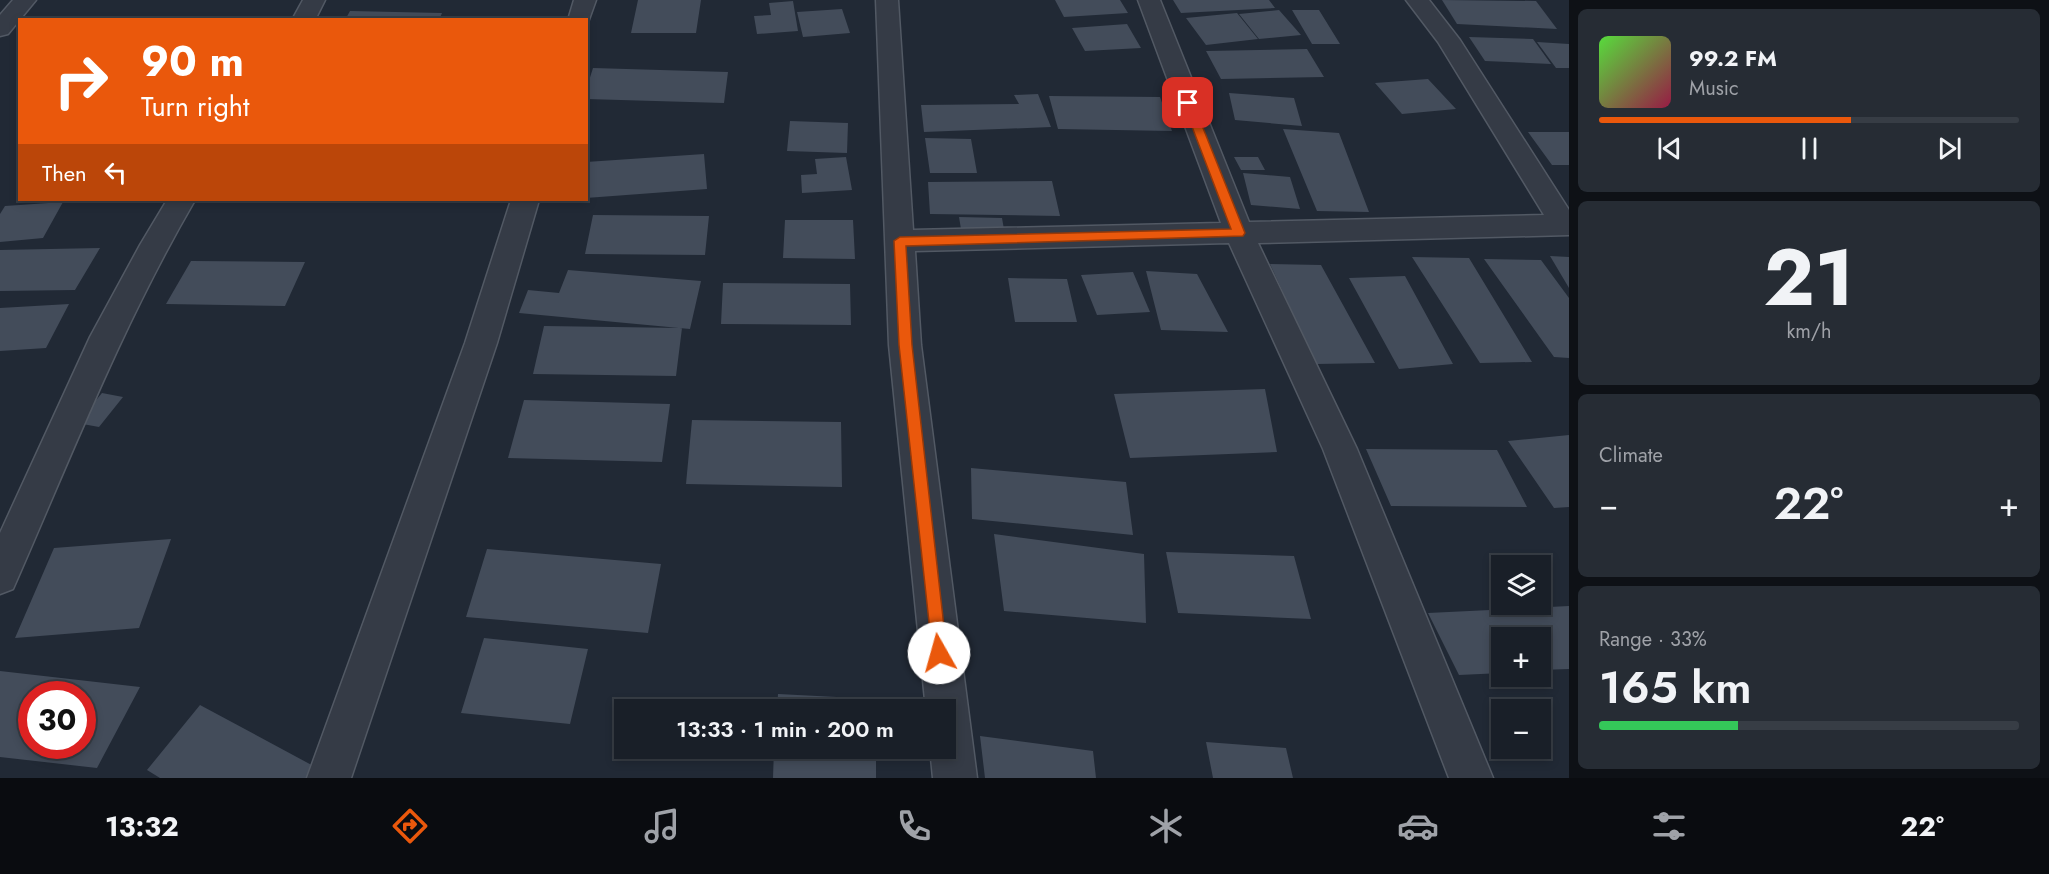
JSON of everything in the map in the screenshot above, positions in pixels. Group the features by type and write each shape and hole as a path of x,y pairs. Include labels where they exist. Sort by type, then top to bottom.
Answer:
{"street":[{"path":"0,29 25,0"},
{"path":"304,18 314,0"},
{"path":"580,18 585,0"},
{"path":"887,0 905,345 955,778"},
{"path":"1149,0 1239,233 1340,449 1470,778"},
{"path":"1417,0 1448,40 1566,225"},
{"path":"0,576 100,346 150,249 180,201"},
{"path":"329,778 482,343 525,201"},
{"path":"900,241 1566,225"}],"building":[{"path":"638,0 701,0 696,33 631,33"},
{"path":"1055,0 1120,0 1128,13 1064,17"},
{"path":"1173,0 1269,0 1275,8 1181,13"},
{"path":"1442,0 1536,1 1557,29 1457,24"},
{"path":"793,1 798,31 757,34 754,16 771,15 769,3"},
{"path":"842,9 850,33 803,37 797,12"},
{"path":"1279,10 1301,35 1259,39 1239,14"},
{"path":"1292,10 1319,10 1340,44 1312,44"},
{"path":"350,11 442,13 440,18 346,18"},
{"path":"1237,13 1258,39 1206,45 1186,18"},
{"path":"1127,24 1141,48 1085,51 1072,28"},
{"path":"1469,37 1533,39 1551,64 1485,61"},
{"path":"1537,42 1569,44 1569,68 1556,68"},
{"path":"1307,49 1324,77 1221,79 1206,51"},
{"path":"593,68 728,72 724,103 588,99 588,84"},
{"path":"1428,79 1456,109 1402,114 1375,83"},
{"path":"1229,93 1294,98 1302,126 1235,120"},
{"path":"1038,94 1051,127 924,132 921,105 1019,104 1014,95"},
{"path":"1049,96 1160,97 1172,131 1058,129"},
{"path":"790,121 848,123 847,153 787,151"},
{"path":"1283,129 1339,133 1369,212 1317,211"},
{"path":"1528,132 1569,132 1569,165 1552,165"},
{"path":"925,138 971,139 977,173 930,173"},
{"path":"704,154 707,189 588,198 588,162"},
{"path":"846,157 852,190 802,193 801,175 817,174 815,159"},
{"path":"1234,157 1258,157 1265,170 1241,170"},
{"path":"1243,173 1290,177 1300,209 1251,205"},
{"path":"1052,181 1060,216 930,214 928,182"},
{"path":"63,202 43,238 0,242 0,214 5,206"},
{"path":"593,215 709,216 705,255 585,254"},
{"path":"959,217 1002,218 1005,235 962,235"},
{"path":"785,220 853,220 855,259 783,258"},
{"path":"100,248 75,290 0,291 0,250"},
{"path":"1550,256 1569,257 1569,288"},
{"path":"1412,257 1469,258 1532,362 1480,363"},
{"path":"1484,259 1541,260 1569,298 1569,358 1554,357"},
{"path":"191,261 305,262 285,306 166,304"},
{"path":"1270,264 1321,265 1375,363 1316,364"},
{"path":"568,270 701,281 690,329 519,313 528,290 559,293"},
{"path":"1146,271 1197,274 1228,332 1161,330"},
{"path":"1133,272 1150,312 1097,315 1081,275"},
{"path":"1405,276 1453,364 1399,369 1349,278"},
{"path":"1008,278 1067,279 1077,322 1015,322"},
{"path":"723,283 850,284 851,325 721,324"},
{"path":"69,304 46,348 0,351 0,308"},
{"path":"544,326 682,328 676,376 533,374"},
{"path":"1265,389 1277,452 1130,458 1114,394"},
{"path":"102,393 123,397 99,427 77,423"},
{"path":"524,400 670,404 662,462 508,458"},
{"path":"692,420 841,422 842,487 686,484"},
{"path":"1569,435 1569,507 1554,508 1508,441"},
{"path":"1366,449 1497,450 1527,507 1391,506"},
{"path":"971,468 1126,482 1133,535 972,519"},
{"path":"994,534 1144,554 1146,623 1004,611"},
{"path":"171,539 139,628 15,638 54,548"},
{"path":"487,549 661,564 648,633 466,617"},
{"path":"1166,552 1294,556 1311,619 1178,613"},
{"path":"1569,606 1569,669 1551,670 1551,627 1491,627 1491,674 1459,675 1428,613 1491,610 1491,615 1551,615 1551,607"},
{"path":"484,638 588,649 570,724 461,713"},
{"path":"0,671 88,681 18,681 18,759 96,759 96,682 140,687 97,768 0,757"},
{"path":"778,694 876,699 778,699"},
{"path":"200,705 319,769 312,778 160,778 147,770"},
{"path":"980,736 1093,751 1096,778 985,778"},
{"path":"1206,742 1286,748 1293,778 1213,778"},
{"path":"774,759 876,759 876,778 773,778"}],"route":[{"path":"939,653 905,345 900,241 1239,233 1188,103"}]}
